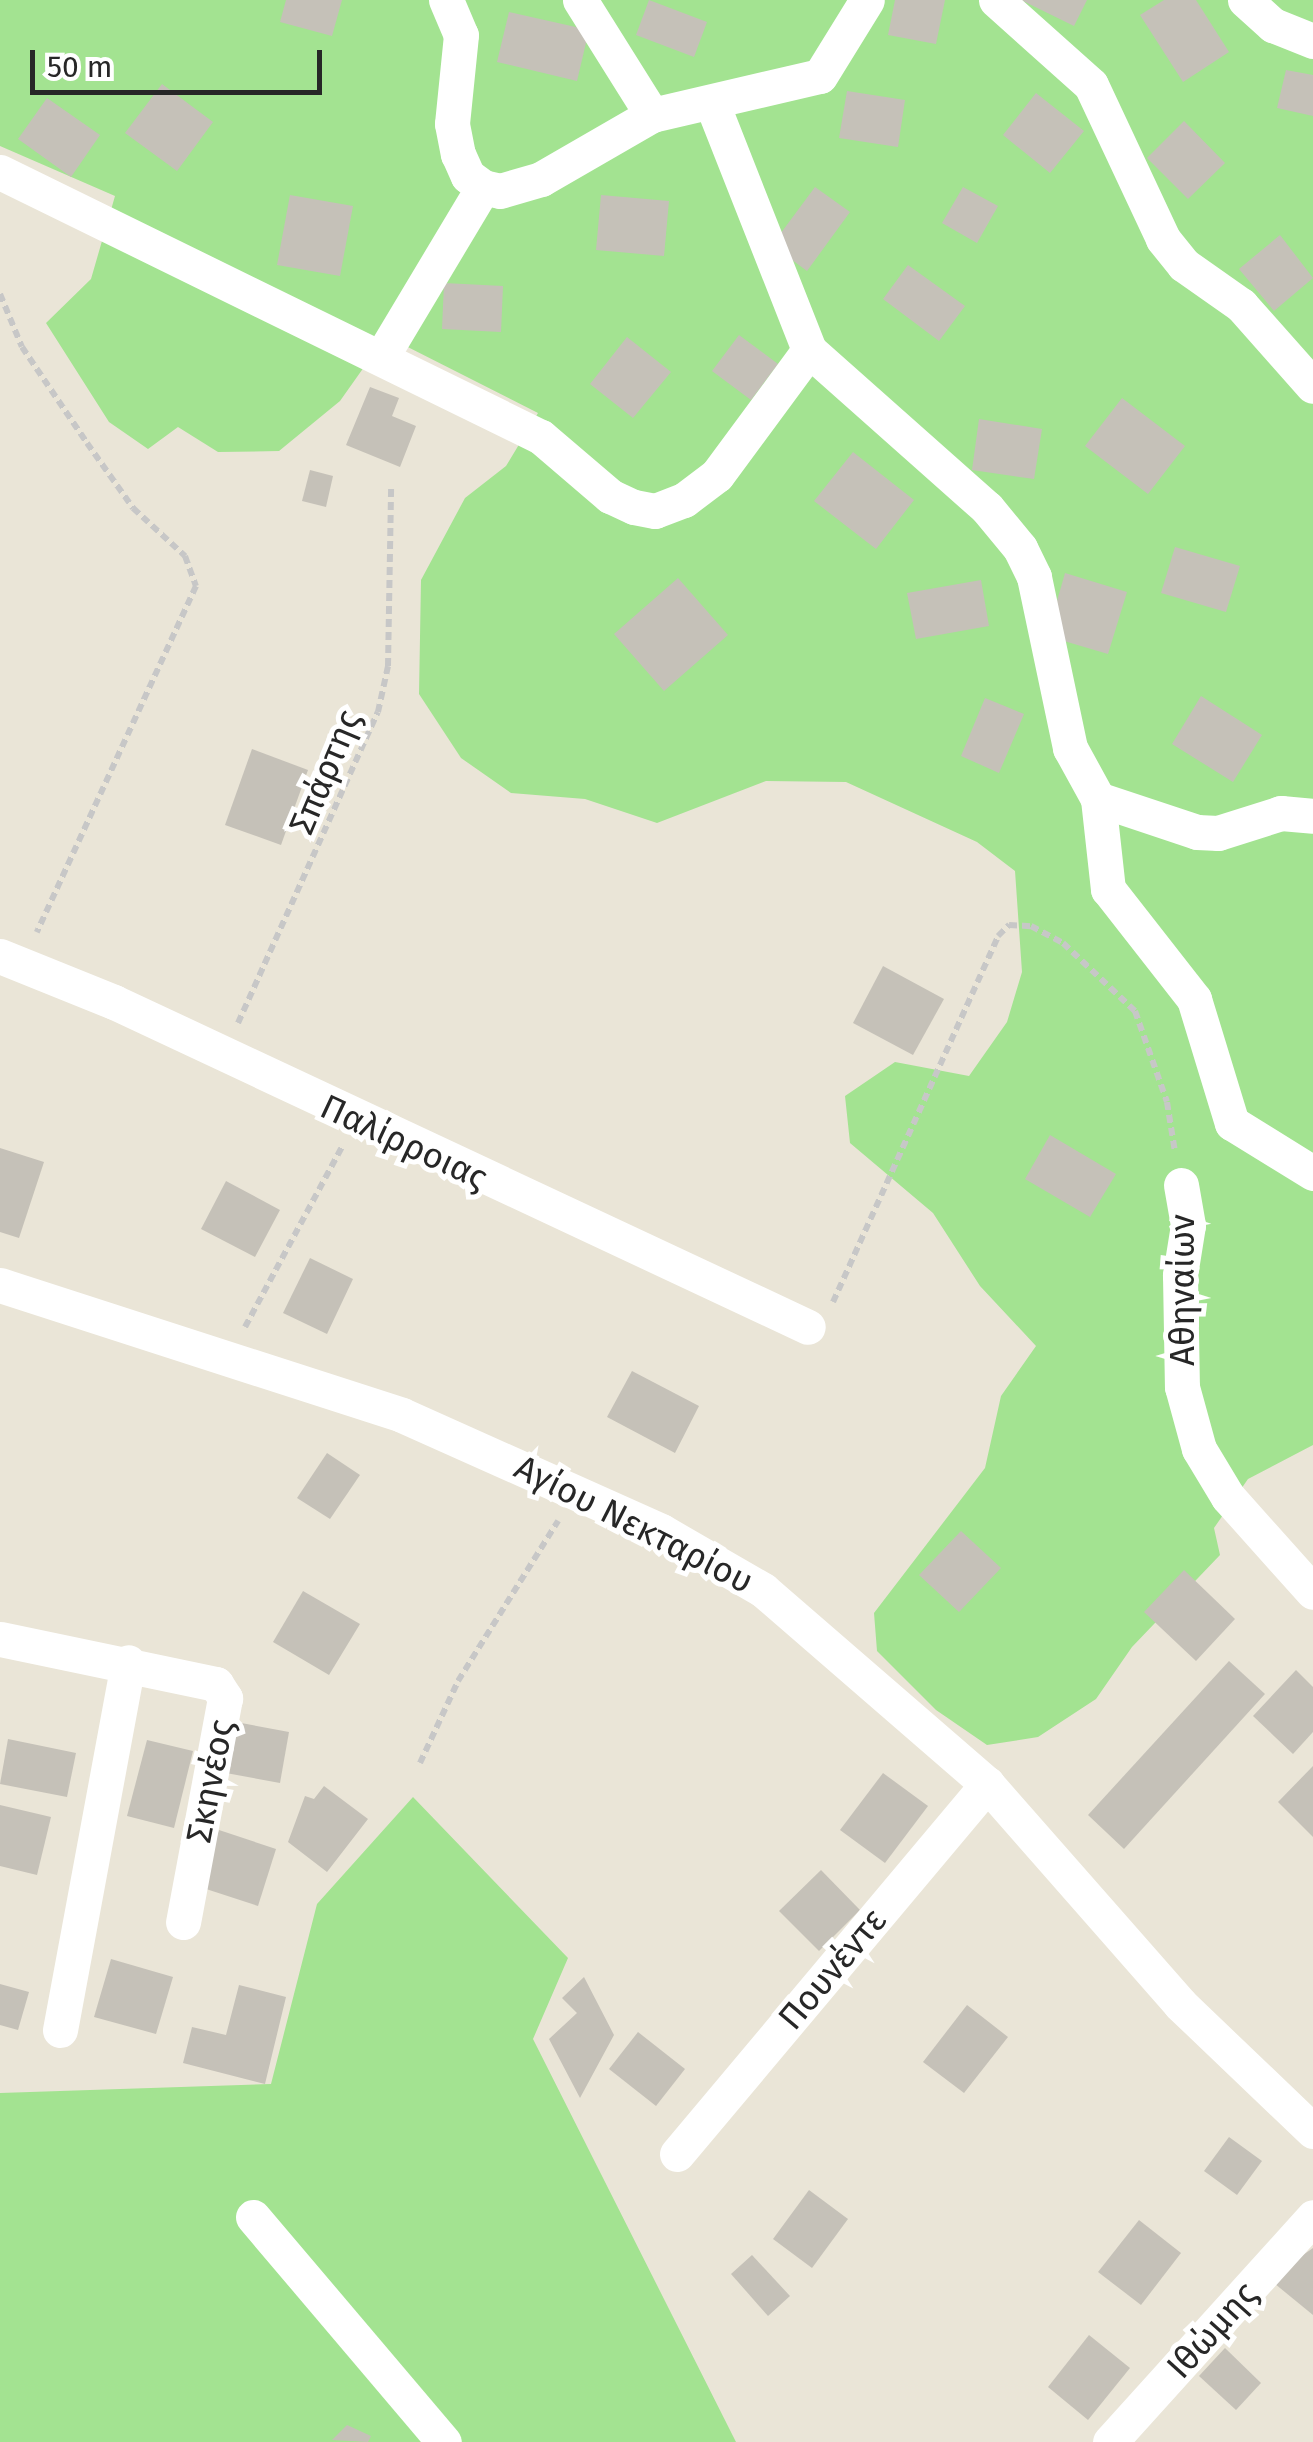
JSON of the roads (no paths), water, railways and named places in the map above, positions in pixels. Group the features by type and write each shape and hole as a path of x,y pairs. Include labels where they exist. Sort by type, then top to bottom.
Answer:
{"street":[{"path":"446,0 462,36 452,124 458,154 468,176 483,187 500,191 541,179 652,115 713,106 820,76 867,0"},
{"path":"580,0 652,115"},
{"path":"996,0 1092,85 1174,252 1241,305 1313,386"},
{"path":"1245,0 1273,25 1313,41"},
{"path":"713,106 809,350 986,508 1020,548 1034,577 1070,748 1098,799 1108,888 1194,1000 1229,1118 1313,1172"},
{"path":"0,172 541,437 610,496 655,511 684,500 717,474 809,350"},
{"path":"382,356 483,187"},
{"path":"1098,799 1208,833 1281,813 1313,816"},
{"name":"Παλίρροιας","path":"11,960 808,1327"},
{"name":"Αθηναίων","path":"1181,1185 1188,1225 1180,1275 1182,1387 1199,1449 1228,1496 1313,1592"},
{"name":"Αγίου Νεκταρίου","path":"0,1285 402,1415 578,1491 763,1590 987,1784 1180,2004 1313,2131"},
{"name":"Σκηνέος","path":"0,1639 200,1676 225,1698 184,1922"},
{"path":"60,2030 128,1662"},
{"name":"Πουνέντε","path":"677,2154 987,1784"},
{"name":"Ιθώμης","path":"1110,2442 1313,2216"},
{"path":"253,2217 444,2442"}]}
